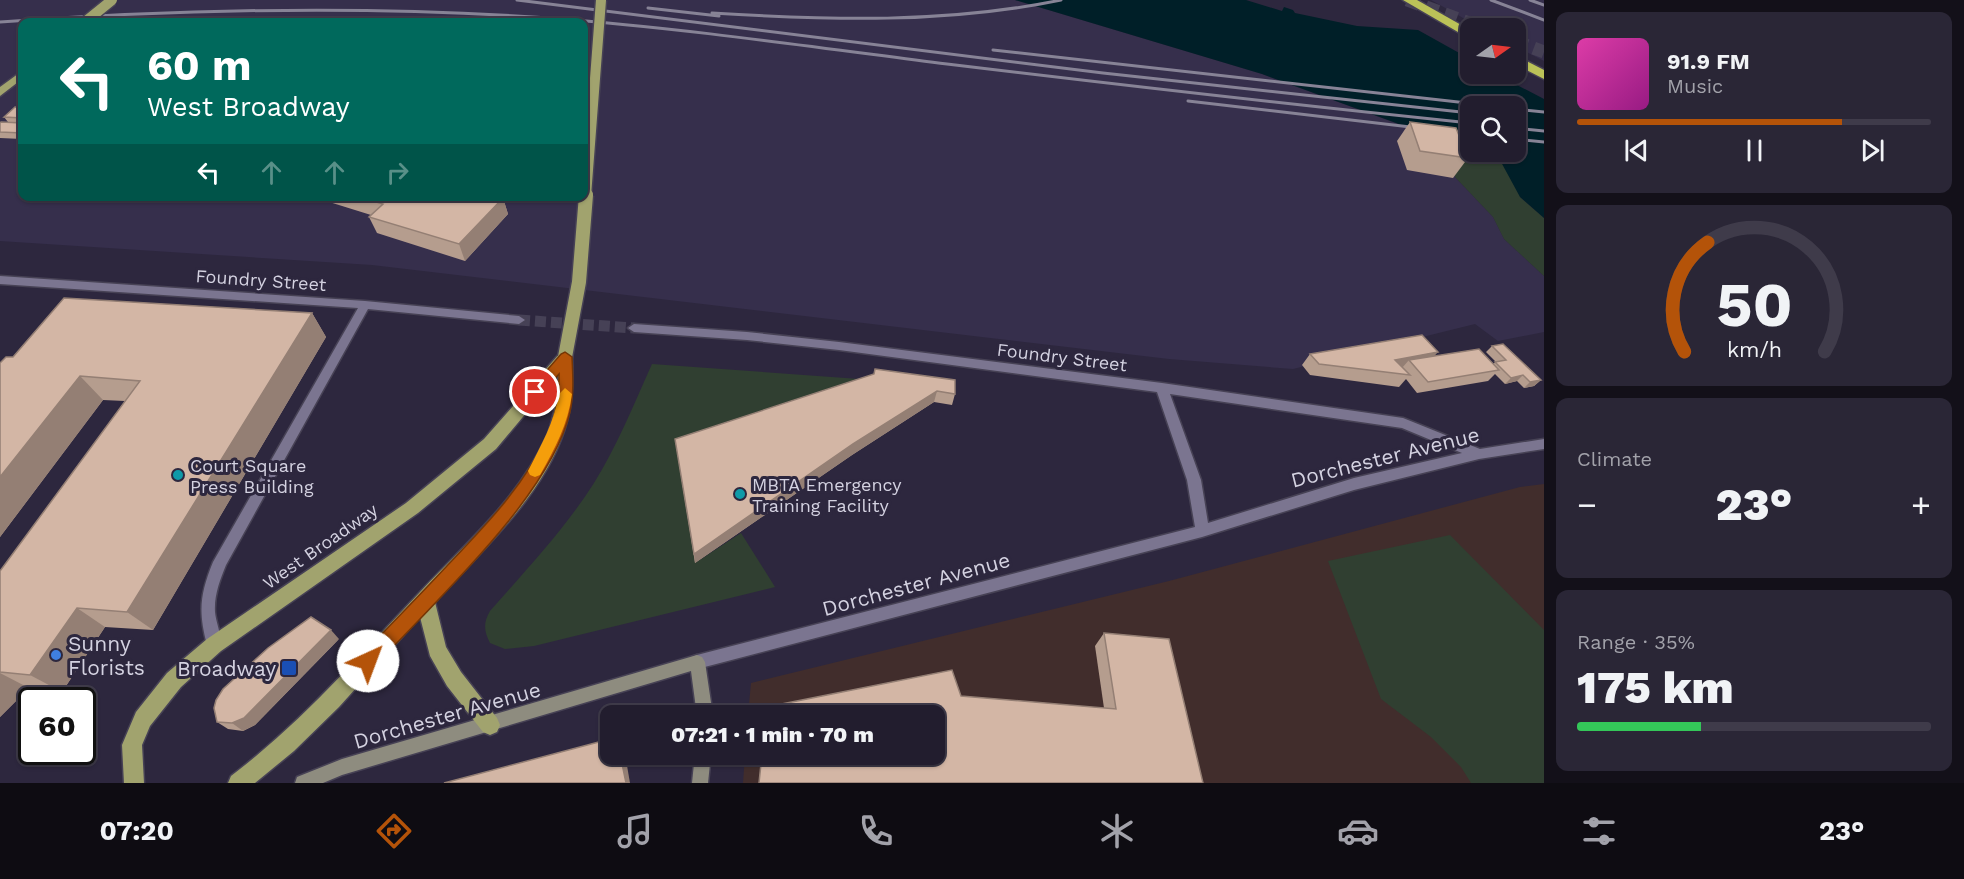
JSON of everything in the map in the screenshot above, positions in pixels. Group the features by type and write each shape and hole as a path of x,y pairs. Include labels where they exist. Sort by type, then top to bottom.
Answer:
{"highway":[{"path":"1409,0 1460,29"},
{"path":"1526,65 1544,75"}],"main road":[{"path":"90,18 112,0"},
{"path":"588,167 601,0"},
{"path":"0,93 18,77"},
{"path":"238,783 260,768 324,708 425,598 478,545 510,508 534,473 554,438 562,413 566,389 565,357 579,282 585,201"},
{"name":"West Broadway","path":"134,783 132,745 143,720 174,680 214,645 412,508 490,444 565,357"},
{"path":"425,598 438,650 454,679 490,725"},
{"path":"697,663 703,705"},
{"name":"Dorchester Avenue","path":"303,783 342,767 697,663"},
{"path":"700,783 702,765"}],"street":[{"name":"Foundry Street","path":"0,280 365,305 519,320"},
{"path":"214,645 206,609 207,594 220,562 365,305"},
{"name":"Foundry Street","path":"634,328 794,341 1162,388 1403,423 1479,454"},
{"path":"1162,388 1194,480 1202,531"},
{"name":"Dorchester Avenue","path":"697,663 1202,531 1344,487 1479,454 1544,444"}],"shaded area":[{"path":"0,0 1015,0 1262,74 1442,140 1455,177 1493,217 1504,239 1544,276 1544,332 1498,341 1475,324 1293,369 1169,359 372,265 0,241"},
{"path":"1431,0 1544,0 1544,61 1526,52 1526,18 1463,18"},
{"path":"1544,484 1544,783 743,783 744,765 945,765 945,705 749,705 751,683 1169,581 1520,487"}],"green space":[{"path":"1442,140 1460,147 1460,162 1516,162 1520,197 1544,218 1544,276 1504,239 1493,217 1455,177"},
{"path":"652,364 873,380 695,563 741,533 775,587 534,646 505,649 490,643 485,627 490,611 557,533 594,483 618,440"},
{"path":"1450,535 1544,630 1544,783 1471,783 1461,767 1431,737 1381,699 1328,561"}],"water":[{"path":"1015,0 1246,0 1282,11 1284,7 1295,13 1357,26 1418,30 1460,53 1460,84 1515,84 1544,99 1544,218 1520,197 1501,162 1526,162 1526,96 1460,96 1460,146 1262,74"}],"building":[{"path":"15,107 18,107 18,118 4,117"},
{"path":"1410,122 1456,128 1460,138 1460,157 1420,151"},
{"path":"0,123 18,123 18,133 0,132"},
{"path":"373,201 500,201 459,244 369,217 383,204"},
{"name":"Court Square Press Building","path":"64,298 312,313 127,612 77,608 30,675 0,672 0,571 140,381 80,376 0,477 0,363 6,357 13,357"},
{"path":"1422,335 1438,352 1395,360 1410,375 1319,364 1310,354"},
{"path":"1503,344 1541,380 1530,382 1523,375 1511,378 1495,362 1506,360 1492,346"},
{"path":"1479,349 1499,370 1428,382 1409,360"},
{"name":"MBTA Emergency Training Facility","path":"875,369 955,380 955,394 937,391 853,444 694,554 675,439 874,374"},
{"path":"311,617 331,630 244,718 232,723 217,722 214,708 223,689 268,648"},
{"path":"1104,633 1169,639 1203,783 759,783 761,765 945,765 945,705 777,705 952,670 961,696 1116,709"},
{"path":"600,742 600,765 622,765 626,783 444,783"}],"tunnel":[{"path":"1407,0 1460,20"},
{"path":"1526,45 1544,52"},
{"path":"519,320 634,328"}],"railway":[{"path":"517,0 1103,73 1460,112"},
{"path":"712,13 844,18 931,17 1018,8 1061,0"},
{"path":"1491,0 1544,20"},
{"path":"1530,0 1544,5"},
{"path":"648,8 719,16"},
{"path":"69,18 274,10 412,11 549,18"},
{"path":"0,22 18,21"},
{"path":"588,21 698,32 1078,80 1460,122"},
{"path":"993,50 1460,102"},
{"path":"1188,101 1460,133"},
{"path":"1526,110 1544,112"},
{"path":"1526,129 1544,131"},
{"path":"1526,140 1544,142"}],"slow traffic":[{"path":"535,471 554,438 565,394"}],"place":[{"name":"Court Square Press Building","path":"178,475"},
{"name":"MBTA Emergency Training Facility","path":"740,494"},
{"name":"Sunny Florists","path":"56,655"},
{"name":"Broadway","path":"289,668"}],"route":[{"path":"368,661 425,598 478,545 510,508 534,473 554,438 562,413 566,389 565,357 535,392"}]}
